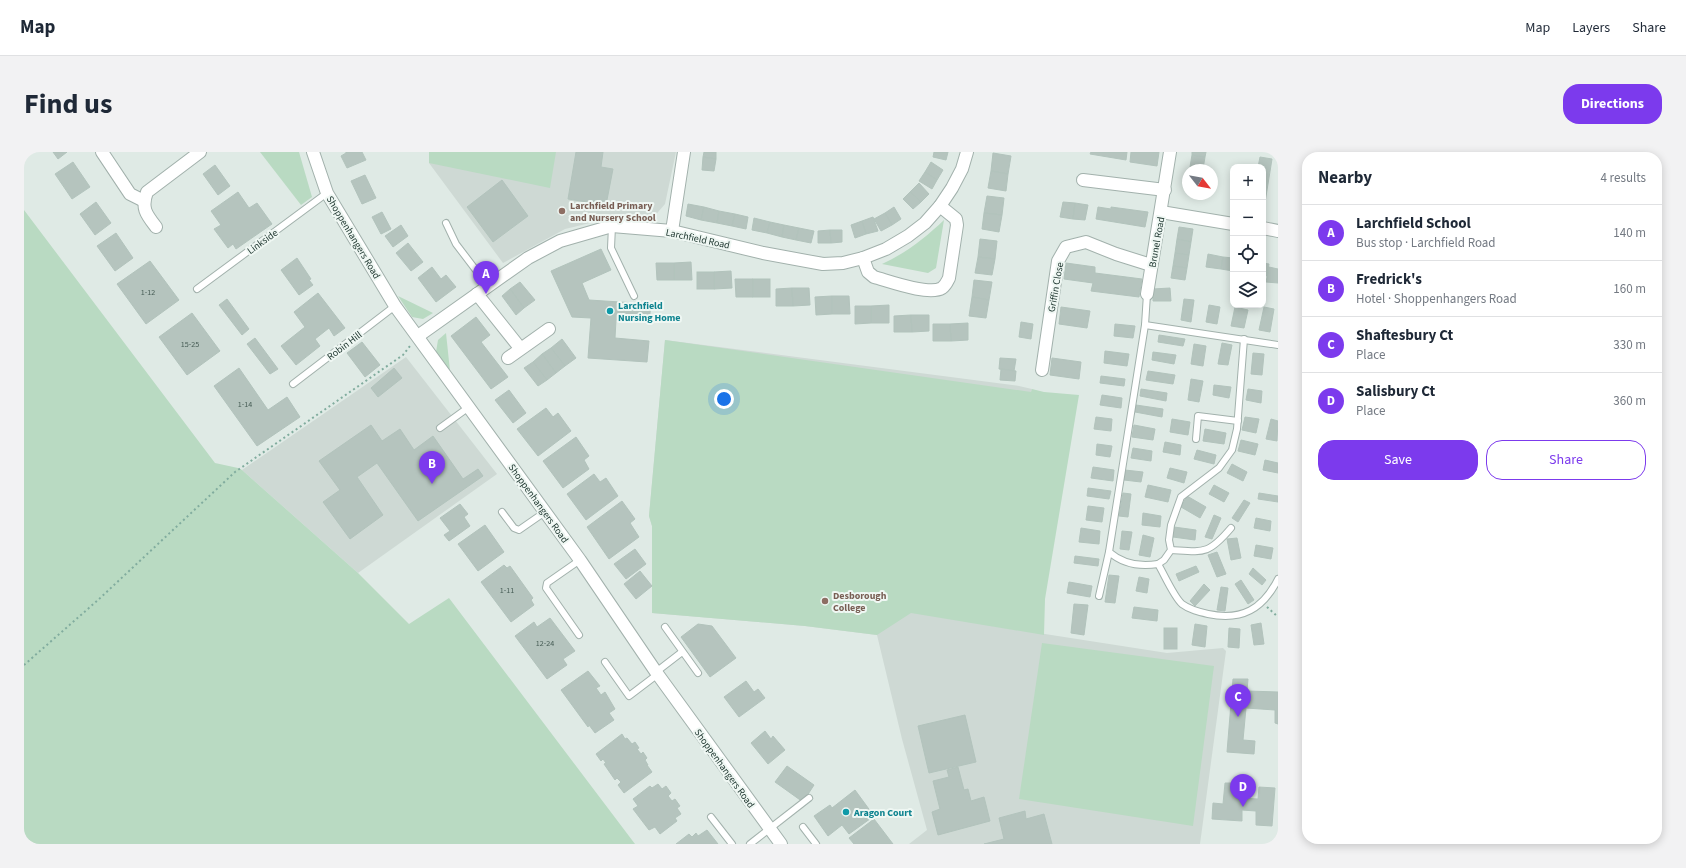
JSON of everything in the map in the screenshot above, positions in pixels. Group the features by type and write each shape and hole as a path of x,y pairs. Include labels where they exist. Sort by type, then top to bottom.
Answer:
{"street":[{"path":"102,152 130,194 144,200"},
{"path":"156,227 145,213 144,200 148,192 200,152"},
{"name":"Shoppenhangers Road","path":"313,152 327,193 395,306 580,560 657,673 781,844"},
{"path":"672,231 684,152"},
{"name":"Larchfield Road","path":"418,336 528,258 560,242 612,226 672,231 763,253 823,264 843,263 863,258 886,249 908,236 925,222 940,206 962,169 968,152"},
{"name":"Brunel Road","path":"1147,294 1170,152"},
{"path":"1083,180 1165,190"},
{"path":"863,258 868,272 874,277 929,291 942,288 949,278 957,225 956,219 940,206"},
{"path":"1161,212 1230,224"},
{"path":"1266,229 1278,231"},
{"name":"Griffin Close","path":"1042,370 1058,261 1066,247 1086,242 1116,254 1152,265"},
{"path":"477,294 520,348"},
{"path":"508,358 549,328"}],"lane":[{"name":"Linkside","path":"196,289 327,193"},
{"path":"446,223 462,253 488,286"},
{"path":"612,226 611,248 634,296"},
{"path":"1099,596 1109,552 1145,325 1147,294"},
{"name":"Robin Hill","path":"293,384 395,306"},
{"path":"1145,325 1278,345"},
{"path":"1109,552 1116,558 1132,564 1148,566 1158,564 1164,560 1171,550 1171,525 1181,498 1219,468 1232,450 1238,421 1244,339"},
{"path":"440,428 469,407"},
{"path":"1196,439 1198,416 1238,421"},
{"path":"502,512 517,530 519,530 545,512"},
{"path":"1171,550 1202,551 1217,544 1231,528"},
{"path":"579,635 546,588 547,583 580,560"},
{"path":"1158,564 1174,594 1182,603 1193,610 1215,615 1235,616 1252,611 1262,602 1278,579"},
{"path":"665,627 698,673"},
{"path":"605,662 629,696 682,652"},
{"path":"750,844 770,830 809,798"},
{"path":"711,817 732,844"},
{"path":"803,827 816,844"}],"path":[{"path":"24,665 98,600 235,472 403,354 418,336"},
{"path":"1262,602 1278,617"}],"shaded area":[{"name":"Larchfield Primary and Nursery School","path":"429,152 676,152 665,204 652,219 611,218 565,229 503,263 429,163"},
{"name":"Desborough College","path":"665,340 1019,386 1032,389 993,626 1167,653 1223,648 1226,651 1200,844 909,844 927,830 902,739 877,635 805,626 652,613 652,526 649,516"},
{"path":"406,357 497,474 358,573 242,470"}],"green space":[{"path":"260,152 299,152 312,197 301,205"},
{"path":"429,152 556,152 550,188 429,163"},
{"path":"24,210 215,463 242,470 358,573 409,624 449,598 635,844 24,844"},
{"path":"944,220 936,268 928,273 882,264 915,245"},
{"path":"398,296 433,313 423,319 412,317"},
{"path":"446,333 450,371 436,352 438,340"},
{"path":"665,340 1031,392 1032,389 1044,392 1079,395 1045,599 1044,635 911,613 877,635 805,626 652,613 652,526 649,516"},
{"path":"1042,643 1214,666 1193,826 1019,799"}],"building":[{"path":"53,152 67,152 58,159"},
{"path":"346,152 362,152 366,160 347,168 341,156"},
{"path":"576,152 603,152 601,167 613,169 606,205 568,199"},
{"path":"704,152 716,152 716,159 703,157"},
{"path":"934,152 948,152 946,160 933,157"},
{"path":"1091,152 1127,152 1126,160 1090,154"},
{"path":"1131,152 1159,152 1157,166 1130,162"},
{"path":"1192,152 1206,152 1205,157 1192,155"},
{"path":"993,153 1011,156 1008,174 991,171"},
{"path":"1192,155 1205,157 1204,164 1190,164"},
{"path":"703,157 716,159 714,171 702,170"},
{"path":"1260,157 1272,159 1266,196 1266,164 1259,164"},
{"path":"73,162 90,187 72,199 55,174"},
{"path":"931,162 943,170 937,180 925,172"},
{"path":"215,165 230,186 218,195 203,174"},
{"path":"991,171 1008,174 1006,191 988,188"},
{"path":"925,172 937,180 932,189 919,181"},
{"path":"365,175 376,198 362,204 351,181"},
{"path":"502,180 528,216 493,242 467,207"},
{"path":"919,183 929,194 921,202 910,192"},
{"path":"238,192 249,208 257,203 272,224 236,249 233,244 228,248 214,229 221,225 211,211"},
{"path":"910,192 921,202 913,209 903,199"},
{"path":"987,196 1004,198 1002,215 984,213"},
{"path":"96,202 111,223 95,235 80,214"},
{"path":"1063,202 1075,203 1073,219 1060,217"},
{"path":"1075,203 1088,205 1085,220 1073,219"},
{"path":"688,204 704,207 701,220 686,216"},
{"path":"704,207 719,211 717,223 701,220"},
{"path":"894,207 901,219 892,225 885,213"},
{"path":"1098,207 1111,209 1111,207 1148,212 1145,227 1096,219"},
{"path":"719,211 735,214 732,226 717,223"},
{"path":"382,212 391,229 381,234 372,217"},
{"path":"885,213 892,225 881,231 874,219"},
{"path":"984,213 1002,215 999,232 982,229"},
{"path":"735,214 748,217 746,229 732,226"},
{"path":"873,217 878,231 866,234 862,221"},
{"path":"754,218 770,222 767,233 752,230"},
{"path":"862,221 866,234 855,238 851,225"},
{"path":"770,222 784,225 782,237 767,233"},
{"path":"401,225 408,236 393,247 385,236"},
{"path":"784,225 799,228 796,240 782,237"},
{"path":"1179,227 1193,229 1191,242 1177,239"},
{"path":"799,228 814,231 811,243 796,240"},
{"path":"830,230 831,243 818,243 818,231"},
{"path":"830,230 842,230 842,242 831,243"},
{"path":"116,233 133,258 115,271 97,246"},
{"path":"980,239 997,241 995,259 978,257"},
{"path":"1177,239 1191,242 1189,255 1175,253"},
{"path":"408,243 423,262 411,271 396,253"},
{"name":"Larchfield Nursing Home","path":"601,249 611,270 582,283 589,300 651,304 649,322 616,320 615,338 649,341 647,362 588,358 591,318 572,317 551,271"},
{"path":"1175,253 1189,255 1187,268 1173,266"},
{"path":"1208,254 1223,257 1221,269 1206,267"},
{"path":"978,257 995,259 992,275 975,273"},
{"path":"1223,257 1230,258 1230,270 1221,269"},
{"path":"297,258 311,279 309,280 313,285 299,295 281,270"},
{"path":"150,261 179,300 146,324 117,284"},
{"path":"691,262 692,280 674,280 674,263"},
{"path":"656,263 674,263 674,280 657,280"},
{"path":"1066,263 1095,267 1095,273 1142,279 1139,297 1091,291 1093,283 1064,279"},
{"path":"1266,264 1269,264 1266,276"},
{"path":"1173,266 1187,268 1185,280 1171,278"},
{"path":"432,267 441,279 446,275 456,287 436,302 418,278"},
{"path":"1269,267 1278,269 1278,283 1266,282"},
{"path":"731,271 732,288 714,289 714,272"},
{"path":"697,272 714,272 714,289 697,289"},
{"path":"735,279 753,279 753,297 736,297"},
{"path":"753,279 770,279 770,297 753,297"},
{"path":"974,280 992,282 989,300 972,297"},
{"path":"520,282 535,300 524,308 510,289"},
{"path":"792,288 793,306 776,306 776,289"},
{"path":"792,288 809,288 810,305 793,306"},
{"path":"1170,288 1171,301 1153,301 1153,289"},
{"path":"510,289 524,308 516,315 502,296"},
{"path":"318,293 345,328 334,336 329,328 315,339 320,346 296,365 281,346 305,327 294,312"},
{"path":"832,296 832,314 816,315 815,297"},
{"path":"832,296 849,296 850,314 832,314"},
{"path":"972,297 989,300 986,318 969,316"},
{"path":"227,299 249,329 242,335 219,305"},
{"path":"1184,299 1194,300 1191,322 1181,320"},
{"path":"889,305 889,323 871,323 871,306"},
{"path":"1209,305 1220,307 1217,324 1206,322"},
{"path":"855,306 871,306 871,323 855,324"},
{"path":"1061,307 1090,311 1087,328 1059,324"},
{"path":"1235,308 1248,310 1244,328 1231,326"},
{"path":"1264,308 1274,309 1270,332 1259,330"},
{"path":"192,313 220,351 187,375 159,337"},
{"path":"911,315 912,332 894,332 894,316"},
{"path":"911,315 929,315 929,331 912,332"},
{"path":"476,317 490,335 481,342 508,377 491,389 451,336"},
{"path":"1021,322 1033,324 1031,339 1019,337"},
{"path":"968,323 968,340 951,341 950,324"},
{"path":"933,324 950,324 951,341 933,341"},
{"path":"1115,324 1135,326 1133,338 1114,336"},
{"path":"1159,335 1185,339 1183,346 1158,342"},
{"path":"255,338 278,369 270,374 247,344"},
{"path":"562,339 576,358 565,366 551,348"},
{"path":"362,342 380,365 365,377 347,353"},
{"path":"1222,343 1232,345 1228,365 1218,364"},
{"path":"1194,344 1206,346 1203,366 1191,364"},
{"path":"551,348 565,366 556,373 542,354"},
{"path":"1105,351 1129,354 1127,366 1104,363"},
{"path":"1153,352 1176,355 1174,364 1152,360"},
{"path":"1253,353 1264,354 1262,375 1251,374"},
{"path":"542,354 556,373 547,380 533,362"},
{"path":"1000,358 1016,359 1014,371 999,369"},
{"path":"1052,358 1081,362 1079,379 1050,375"},
{"path":"533,362 547,380 538,386 524,368"},
{"path":"239,368 268,410 287,397 300,417 257,446 214,386"},
{"path":"394,368 402,378 378,397 371,388"},
{"path":"1001,369 1016,371 1015,381 1000,380"},
{"path":"1148,371 1175,375 1173,384 1146,380"},
{"path":"1101,376 1125,379 1124,386 1100,383"},
{"path":"1191,379 1203,381 1199,402 1188,400"},
{"path":"1214,385 1231,387 1229,398 1213,395"},
{"path":"1141,389 1167,393 1166,401 1140,396"},
{"path":"1248,389 1262,391 1261,403 1246,400"},
{"path":"509,390 526,413 513,423 495,400"},
{"path":"1102,395 1122,398 1121,408 1100,405"},
{"path":"1136,405 1163,409 1162,417 1135,412"},
{"path":"546,408 553,417 558,413 571,431 538,456 517,429"},
{"path":"1096,417 1112,419 1111,431 1094,429"},
{"path":"1245,417 1259,419 1256,433 1242,430"},
{"path":"1172,419 1190,422 1188,435 1170,432"},
{"path":"1271,419 1278,421 1277,441 1266,439"},
{"path":"371,425 382,441 400,429 414,450 433,436 463,479 478,469 483,476 418,521 377,463 357,477 383,515 350,539 323,502 340,490 319,461"},
{"path":"1134,425 1155,429 1153,440 1132,437"},
{"path":"1205,429 1226,433 1224,444 1203,441"},
{"path":"576,437 589,456 584,460 589,469 563,488 543,461"},
{"path":"1241,440 1258,444 1255,455 1238,451"},
{"path":"1165,442 1181,445 1180,455 1163,452"},
{"path":"1097,444 1112,446 1110,457 1096,455"},
{"path":"1133,448 1152,451 1151,461 1131,458"},
{"path":"1197,450 1216,455 1214,464 1194,459"},
{"path":"1265,460 1278,463 1278,473 1263,470"},
{"path":"1232,464 1247,472 1243,481 1227,473"},
{"path":"1093,467 1114,470 1113,481 1091,478"},
{"path":"1170,468 1187,472 1184,483 1167,478"},
{"path":"1125,470 1143,472 1141,482 1124,480"},
{"path":"594,474 600,482 606,478 618,496 586,520 567,494"},
{"path":"1148,485 1171,490 1168,502 1145,497"},
{"path":"1214,485 1229,493 1224,502 1209,494"},
{"path":"1088,488 1111,491 1109,499 1087,496"},
{"path":"1123,493 1131,494 1128,517 1119,516"},
{"path":"1259,493 1278,496 1278,502 1258,499"},
{"path":"1187,496 1206,507 1200,518 1181,507"},
{"path":"1244,500 1250,503 1238,522 1232,518"},
{"path":"622,501 635,519 630,523 639,537 609,559 587,527"},
{"path":"460,504 468,514 464,517 470,526 449,541 444,535 450,531 440,518"},
{"path":"1088,506 1104,508 1102,522 1086,520"},
{"path":"1143,513 1161,516 1160,527 1142,525"},
{"path":"1214,515 1221,518 1212,539 1205,537"},
{"path":"1256,518 1271,521 1270,531 1254,528"},
{"path":"485,525 504,552 478,571 458,544"},
{"path":"1174,527 1196,530 1195,540 1173,537"},
{"path":"1081,528 1100,531 1099,544 1079,542"},
{"path":"1122,531 1132,532 1129,550 1120,549"},
{"path":"1143,535 1154,538 1150,557 1139,555"},
{"path":"1237,538 1241,558 1231,560 1227,539"},
{"path":"1256,545 1273,548 1271,559 1254,556"},
{"path":"635,549 646,564 626,579 614,564"},
{"path":"1217,552 1226,574 1217,577 1208,555"},
{"path":"1075,556 1099,559 1098,566 1074,563"},
{"path":"504,565 507,568 510,566 533,598 531,600 534,605 511,622 481,582"},
{"path":"1196,566 1199,572 1179,581 1176,574"},
{"path":"1253,568 1266,580 1262,585 1249,574"},
{"path":"640,571 652,586 636,599 624,584"},
{"path":"1109,575 1119,576 1115,603 1105,602"},
{"path":"1139,577 1149,579 1147,593 1136,591"},
{"path":"1241,580 1254,600 1248,604 1235,584"},
{"path":"1069,582 1092,586 1090,597 1067,593"},
{"path":"1204,584 1210,590 1195,606 1190,601"},
{"path":"1221,587 1228,588 1225,611 1217,610"},
{"path":"1074,604 1088,605 1084,635 1071,633"},
{"path":"1134,607 1158,610 1157,621 1132,618"},
{"path":"550,618 575,651 563,659 567,665 547,679 515,636 534,622 537,627"},
{"path":"1261,623 1264,644 1254,645 1251,625"},
{"path":"698,624 712,626 736,658 710,677 681,637"},
{"path":"1195,624 1207,626 1205,647 1192,645"},
{"path":"1164,628 1177,628 1177,649 1164,649"},
{"path":"1229,628 1240,629 1239,648 1228,647"},
{"path":"588,671 600,686 596,688 601,695 605,692 615,709 609,713 614,720 595,733 589,725 588,727 561,690"},
{"path":"1233,679 1248,679 1247,691 1278,692 1278,724 1275,723 1275,710 1246,708 1243,740 1255,741 1254,754 1227,752"},
{"path":"746,681 754,692 758,689 765,698 739,717 724,697"},
{"path":"965,715 976,762 929,773 918,726"},
{"path":"765,731 771,739 773,736 785,750 768,764 751,743"},
{"path":"622,734 625,739 627,738 632,744 635,742 639,748 637,749 641,754 643,752 647,758 645,760 647,765 652,772 624,793 618,785 621,782 617,778 615,780 604,764 606,763 603,759 601,761 596,754"},
{"path":"787,766 814,785 803,802 775,782"},
{"path":"958,767 964,790 968,789 971,801 984,797 990,821 938,835 932,812 940,809 933,781 949,777 947,770"},
{"path":"1225,783 1239,783 1238,798 1258,799 1259,787 1275,788 1272,826 1256,825 1256,811 1242,810 1242,821 1212,819 1213,803 1223,804"},
{"path":"658,784 662,789 666,786 671,793 668,796 672,801 675,799 680,806 677,808 681,814 675,818 677,821 660,834 655,827 649,830 633,809 638,806 633,799 650,786 652,788"},
{"name":"Aragon Court","path":"855,790 874,816 849,834 842,825 828,836 814,816 830,805 832,808"},
{"path":"1025,811 1026,819 1044,814 1052,844 984,844 1004,839 999,818"},
{"name":"Aragon Court","path":"874,819 893,844 854,844 849,838"},
{"path":"707,830 718,844 676,844 689,834 692,837 696,833 698,836"}],"place":[{"name":"Larchfield Primary and Nursery School","path":"562,211"},
{"name":"Larchfield School","path":"486,294"},
{"name":"Larchfield Nursing Home","path":"610,311"},
{"name":"Fredrick's","path":"432,484"},
{"name":"Desborough College","path":"825,601"},
{"name":"Shaftesbury Ct","path":"1238,717"},
{"name":"Salisbury Ct","path":"1243,807"},
{"name":"Aragon Court","path":"846,812"}]}
